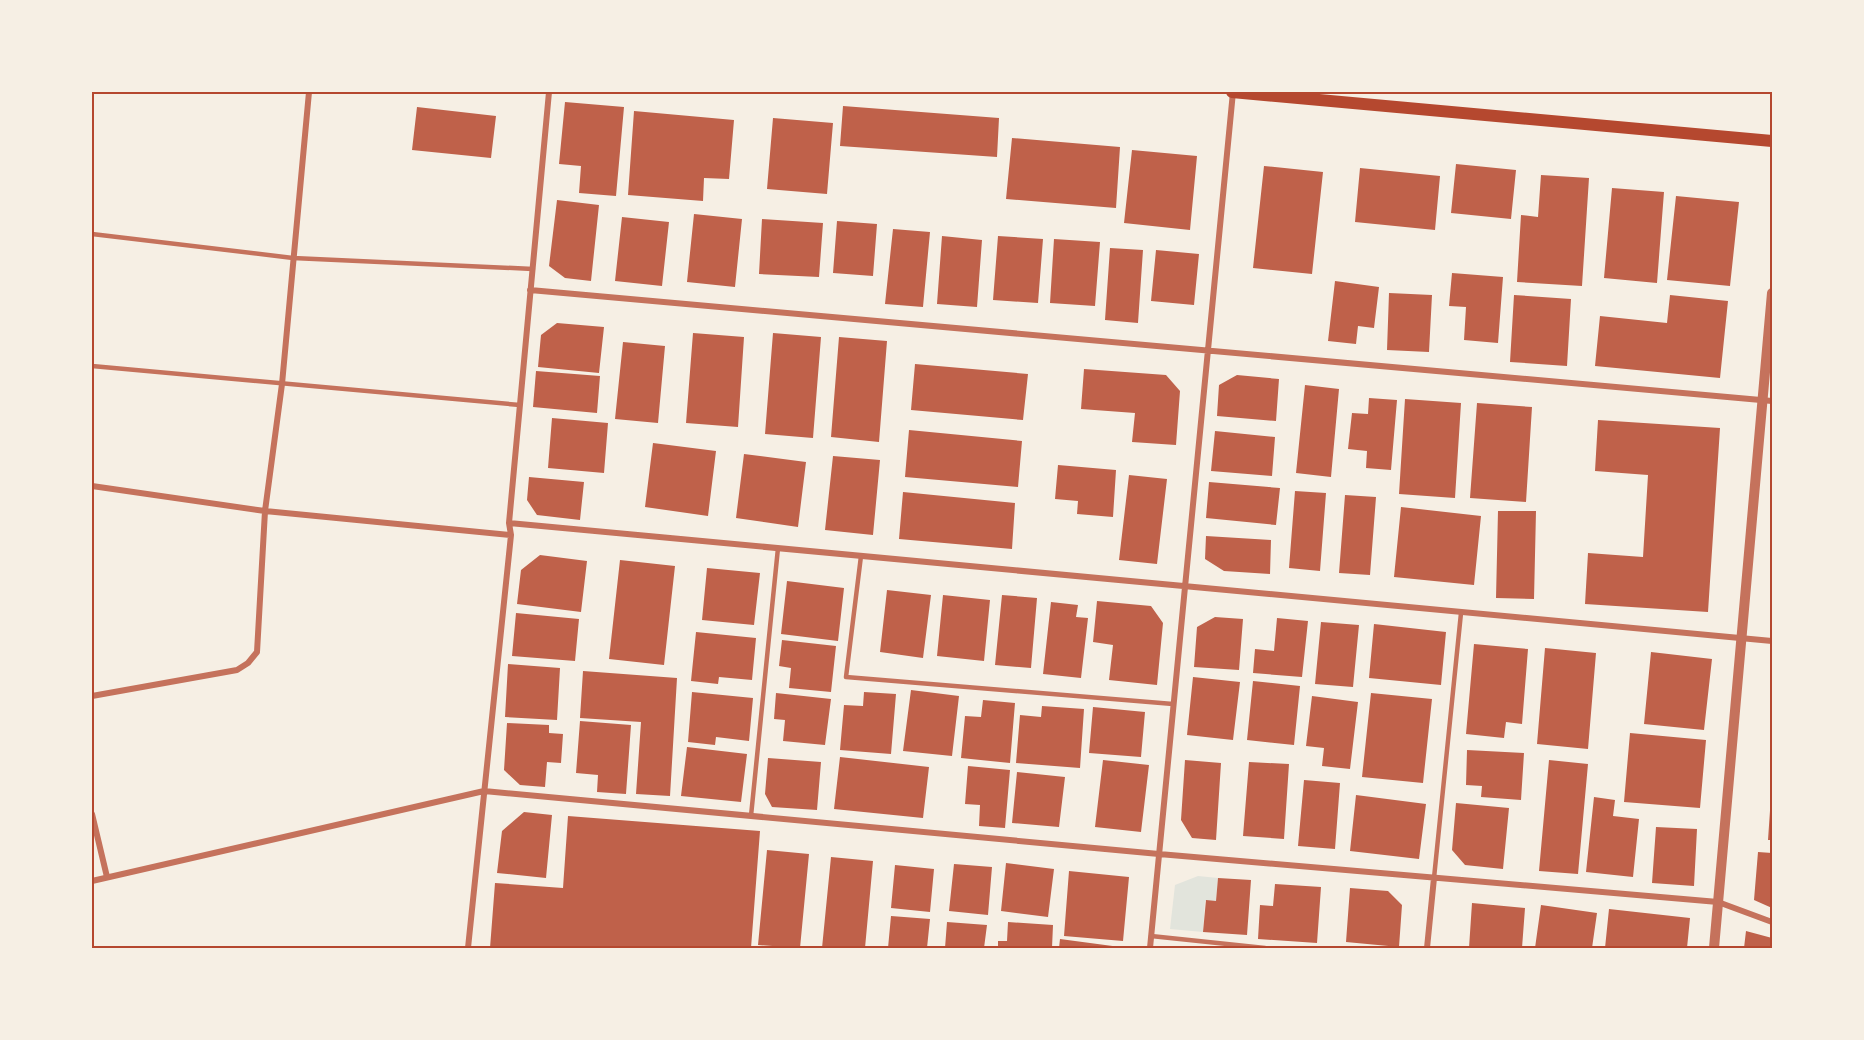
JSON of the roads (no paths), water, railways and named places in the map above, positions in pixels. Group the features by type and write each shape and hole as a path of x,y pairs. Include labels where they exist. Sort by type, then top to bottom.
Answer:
{"main road":[{"path":"1232,92 1773,141"}],"street":[{"path":"92,696 237,670 248,663 257,652 266,511 282,384 309,92"},
{"path":"468,948 511,535 509,523 549,92"},
{"path":"1150,948 1232,92"},
{"path":"531,290 1768,401"},
{"path":"1714,948 1742,639 1768,401 1773,293"},
{"path":"92,486 266,511 511,535"},
{"path":"509,523 1773,641"},
{"path":"92,881 484,791 1159,854 1718,902 1773,922"},
{"path":"92,814 107,877"},
{"path":"1427,948 1434,878"}],"lane":[{"path":"92,234 293,258 533,269"},
{"path":"92,366 520,405"},
{"path":"752,816 778,548"},
{"path":"861,556 846,678 1173,704"},
{"path":"1434,878 1461,613"},
{"path":"1151,936 1265,948"}]}
